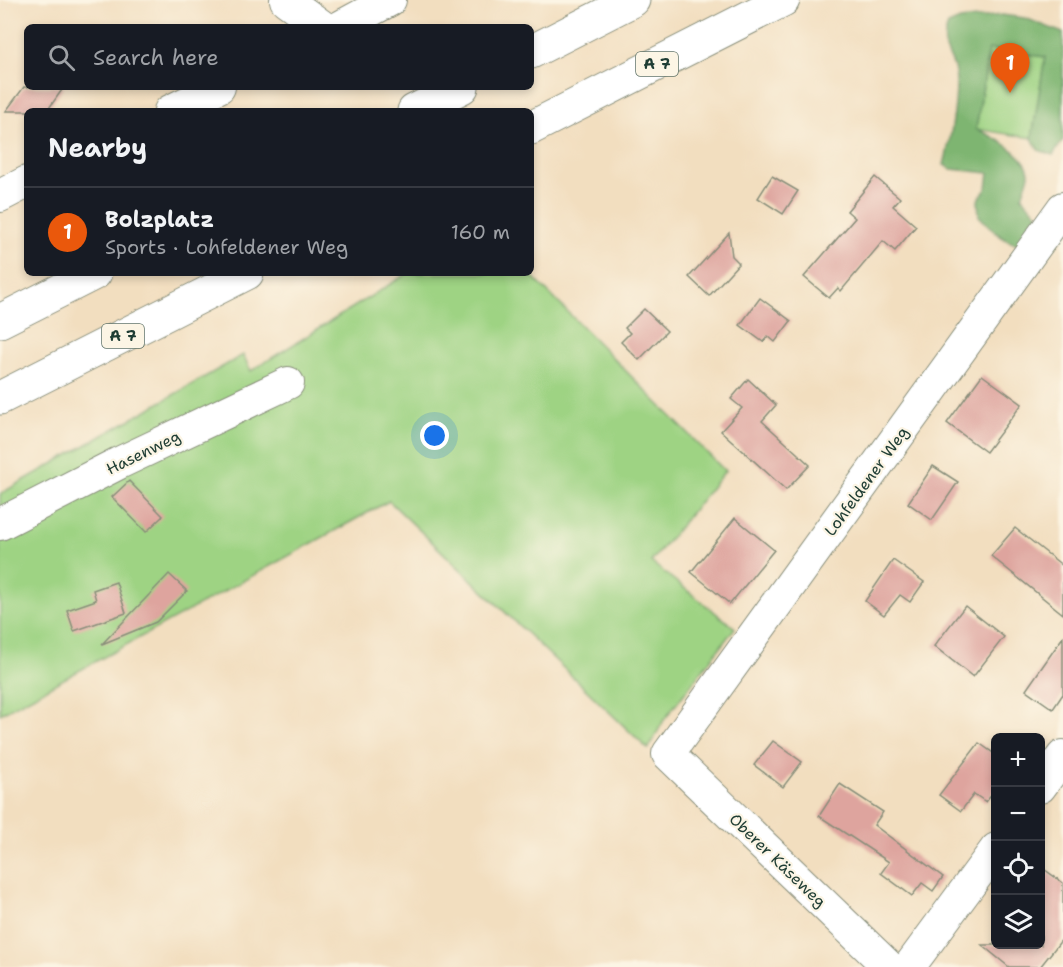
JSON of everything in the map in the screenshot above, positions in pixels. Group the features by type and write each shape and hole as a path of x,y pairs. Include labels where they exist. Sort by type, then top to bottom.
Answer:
{"highway":[{"path":"534,50 633,0"},
{"name":"A 7","path":"534,126 783,0"},
{"path":"420,108 456,90"},
{"path":"0,321 88,276"},
{"name":"A 7","path":"0,398 241,276"}],"street":[{"path":"286,0 319,24"},
{"path":"346,24 390,0"},
{"path":"176,108 213,90"},
{"path":"0,196 24,184"},
{"name":"Lohfeldener Weg","path":"668,754 1063,208"},
{"name":"Hasenweg","path":"0,524 119,463 288,383"},
{"name":"Oberer Käseweg","path":"668,754 889,967"},
{"path":"1045,781 1063,756"},
{"path":"909,967 991,856"}],"green space":[{"path":"1002,15 1025,18 1063,33 1063,140 1053,155 1038,150 1032,138 1045,57 989,49 976,129 1008,147 1023,160 1027,167 1029,174 1022,197 1039,216 1024,243 1005,239 979,216 978,200 987,188 989,173 951,169 944,165 953,124 956,93 955,72 945,42 948,25 960,20"},
{"path":"989,48 1045,57 1032,138 976,129"},
{"path":"403,276 532,276 725,471 651,562 735,628 664,720 648,749 389,501 0,714 0,494 243,355 251,371"}],"building":[{"path":"24,87 24,90 62,90 49,108 6,111"},
{"path":"772,176 798,191 783,214 758,198"},
{"path":"875,177 900,198 893,206 916,226 895,251 883,241 841,291 838,288 829,298 804,277 855,218 847,211"},
{"path":"729,233 732,256 739,263 709,296 689,277"},
{"path":"760,298 791,321 775,342 768,336 763,342 740,325"},
{"path":"644,309 667,331 639,360 621,342 630,333 625,328"},
{"path":"982,375 1022,404 986,452 947,423"},
{"path":"748,379 776,405 762,421 810,465 786,490 721,431 742,408 731,399"},
{"path":"933,466 958,482 932,520 908,503"},
{"path":"129,481 163,516 146,532 112,497"},
{"path":"735,518 774,550 730,604 691,572"},
{"path":"1015,528 1063,566 1063,614 991,556"},
{"path":"893,560 924,582 910,602 900,595 884,615 865,601"},
{"path":"169,574 187,591 156,622 102,644"},
{"path":"116,582 126,613 74,631 67,610 96,600 93,590"},
{"path":"965,606 1004,637 973,677 934,646"},
{"path":"1063,637 1063,694 1053,709 1026,690"},
{"path":"773,741 802,762 783,787 754,765"},
{"path":"979,743 991,751 991,796 986,802 974,794 961,811 939,795"},
{"path":"840,784 883,812 874,825 943,877 933,891 922,883 912,896 881,873 889,862 819,816"},
{"path":"1045,870 1063,883 1063,938 1040,967 1009,967 982,945 991,945 991,949 1045,949"}],"place":[{"name":"Bolzplatz","path":"1010,93"}]}
